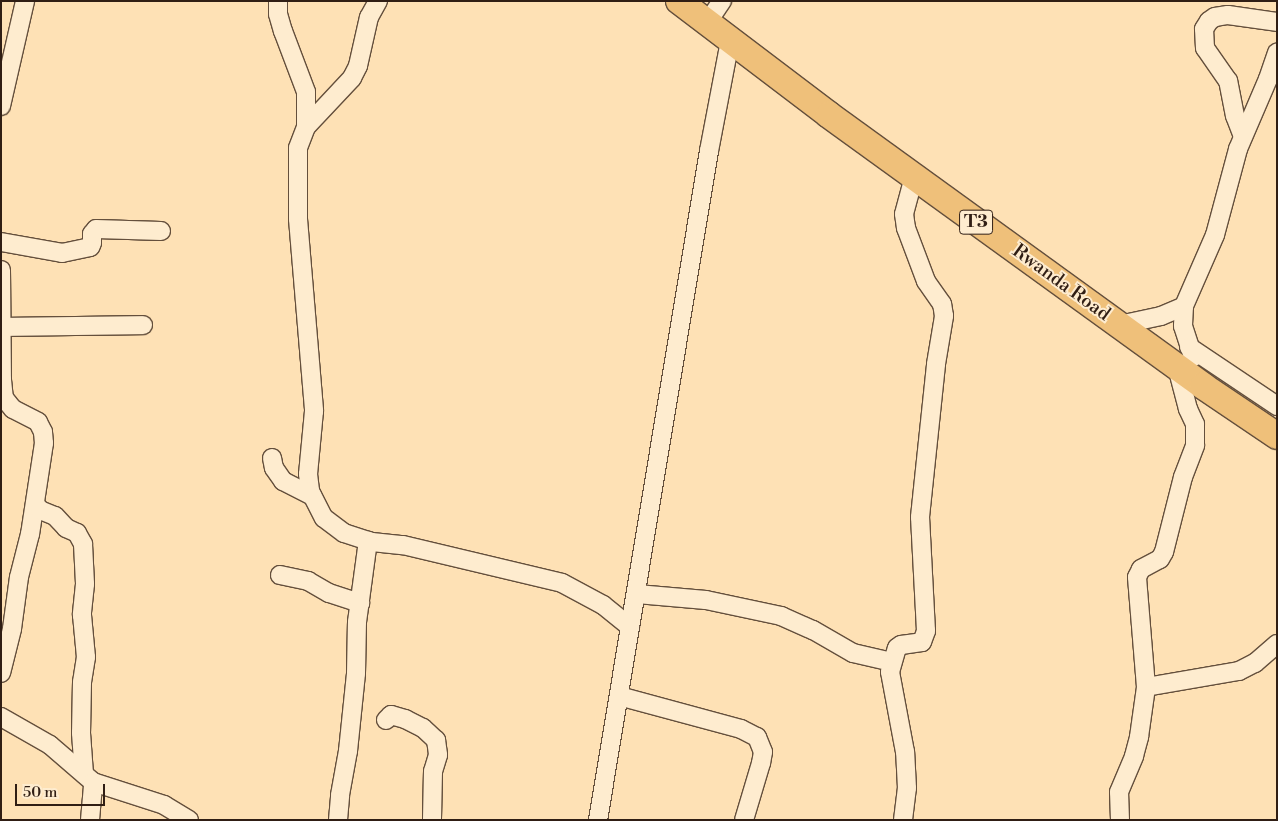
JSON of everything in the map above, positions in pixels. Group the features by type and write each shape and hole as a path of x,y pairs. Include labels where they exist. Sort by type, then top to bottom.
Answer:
{"highway":[{"name":"Rwanda Road","path":"679,1 914,177 1119,325 1183,357 1203,386 1277,436"}],"street":[{"path":"1,106 25,1"},
{"path":"278,1 281,22 306,92 306,127 298,148 298,219 313,381 314,411 308,474 312,496 324,518 334,528 368,541 404,545 562,583 603,605 630,627"},
{"path":"306,127 352,78 358,66 369,18 378,1"},
{"path":"707,23 722,1"},
{"path":"1242,134 1235,116 1228,81 1205,48 1204,29 1215,17 1228,16 1277,22"},
{"path":"598,820 709,151 730,41"},
{"path":"1120,820 1119,792 1134,756 1139,737 1146,687 1138,576 1141,569 1160,559 1164,552 1183,477 1195,445 1195,424 1188,408 1183,357 1184,306 1215,236 1242,134 1268,78 1277,53"},
{"path":"903,820 907,788 905,752 892,688 892,662 896,648 901,645 922,642 926,631 921,510 936,364 944,316 942,304 926,281 906,228 904,214 914,177"},
{"path":"1,242 62,253 90,247 92,234 96,229 162,231"},
{"path":"1,270 2,380 4,398 12,409 38,422 43,432 44,443 35,504 19,577 12,629 1,673"},
{"path":"1119,325 1161,316 1184,306"},
{"path":"3,327 143,325"},
{"path":"1183,357 1277,406"},
{"path":"272,458 276,472 283,481 312,496"},
{"path":"35,504 40,510 55,516 66,528 77,533 84,549 86,584 82,615 86,657 82,682 81,733 88,778 90,820"},
{"path":"338,820 340,795 351,730 360,603 368,541"},
{"path":"280,575 308,581 334,595 360,603"},
{"path":"637,594 706,600 781,616 813,630 853,652 892,662"},
{"path":"1146,687 1238,671 1255,663 1277,644"},
{"path":"619,696 741,728 757,737 763,752 744,820"},
{"path":"386,720 391,715 405,719 423,728 436,740 438,755 433,771 432,820"},
{"path":"1,717 50,745 88,778 164,805 190,820"}]}
